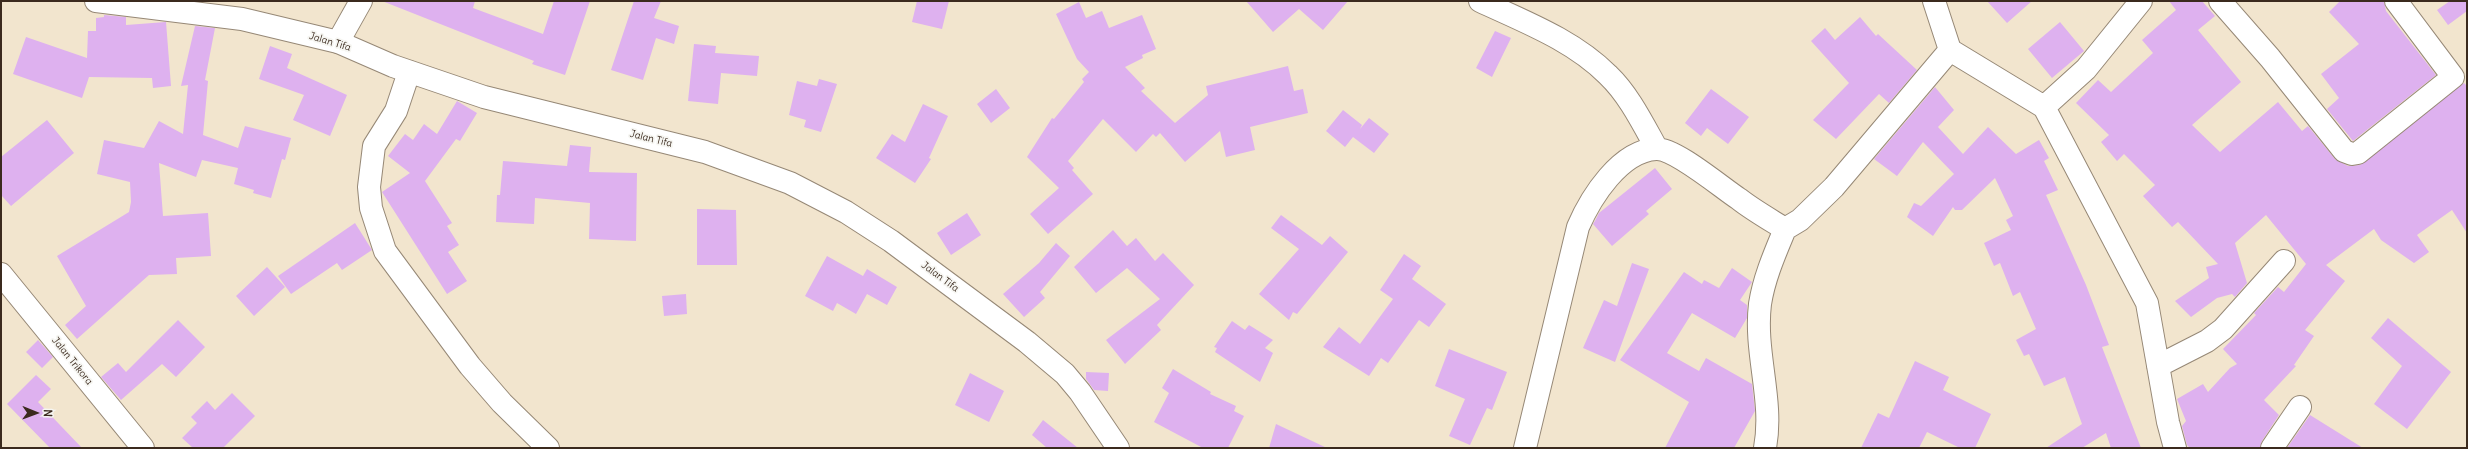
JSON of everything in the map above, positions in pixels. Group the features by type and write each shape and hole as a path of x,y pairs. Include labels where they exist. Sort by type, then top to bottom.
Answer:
{"street":[{"name":"Jalan Tifa","path":"96,1 242,19 338,42 409,72 484,97 706,152 790,183 846,212 942,278 1027,342 1065,374 1080,392 1118,448"},
{"path":"338,42 361,1"},
{"path":"1480,1 1574,47 1609,76 1639,116 1657,149"},
{"path":"1934,1 1950,50 2044,107 2144,296 2168,422 2176,448"},
{"path":"2044,107 2086,69 2141,1"},
{"path":"2220,1 2270,58 2344,151 2352,154 2358,153 2452,80 2452,74 2399,2"},
{"path":"1765,448 1769,428 1768,404 1761,344 1760,305 1767,271 1785,229 1800,220 1834,187 1950,50"},
{"path":"409,72 396,110 374,146 369,187 371,208 385,251 470,366 502,403 548,448"},
{"path":"1525,448 1578,227 1587,205 1609,176 1633,157 1657,149 1675,156 1700,171 1739,200 1785,229"},
{"path":"2158,366 2207,341 2223,329 2284,261"},
{"name":"Jalan Trikora","path":"1,274 143,448"},
{"path":"2272,448 2300,407"}],"building":[{"path":"382,1 475,1 473,8 543,34 554,1 590,1 565,75 532,64 534,61"},
{"path":"634,1 661,1 654,18 679,26 674,44 656,38 643,80 611,70"},
{"path":"917,1 949,1 942,29 912,22"},
{"path":"1246,1 1348,1 1323,30 1299,9 1273,32"},
{"path":"1987,1 2032,1 2007,23"},
{"path":"2169,1 2202,1 2215,16 2198,30 2241,82 2192,125 2220,152 2278,102 2302,131 2308,126 2335,159 2348,166 2360,165 2464,83 2467,86 2467,233 2452,210 2417,235 2429,252 2414,263 2381,240 2374,229 2326,265 2345,281 2305,330 2314,336 2294,365 2296,366 2264,400 2279,415 2262,441 2260,448 2190,448 2187,445 2182,426 2186,421 2177,399 2203,384 2208,392 2230,368 2237,364 2223,349 2256,315 2254,313 2278,287 2284,292 2306,264 2266,215 2235,243 2247,283 2235,297 2232,294 2217,298 2191,317 2175,301 2209,278 2206,267 2218,264 2178,222 2172,227 2143,196 2155,185 2124,154 2117,161 2101,142 2109,135 2076,103 2098,80 2111,92 2153,53 2142,40 2176,10"},
{"path":"2340,1 2384,1 2386,11 2436,75 2353,141 2327,109 2339,98 2321,74 2359,44 2329,12"},
{"path":"2450,1 2467,1 2467,11 2448,25 2437,10"},
{"path":"1079,2 1086,18 1102,11 1109,28 1142,15 1156,49 1142,55 1143,58 1125,67 1145,88 1141,91 1175,123 1208,95 1206,86 1288,66 1294,91 1303,89 1308,113 1250,127 1255,150 1226,157 1220,131 1185,162 1160,133 1156,137 1153,134 1136,152 1103,119 1068,161 1074,168 1072,170 1093,194 1048,234 1030,214 1059,188 1027,157 1052,118 1054,119 1084,82 1082,79 1089,72 1077,59 1056,14"},
{"path":"104,15 126,17 126,25 166,22 171,86 153,88 152,78 89,77 82,98 13,74 26,37 87,58 88,31 96,31 96,18 104,17"},
{"path":"1860,17 1876,36 1878,34 1917,70 1889,103 1879,94 1836,139 1813,120 1849,83 1811,41 1825,28 1835,40"},
{"path":"2060,22 2084,51 2052,78 2028,49"},
{"path":"195,26 215,28 205,80 208,81 203,135 238,148 245,126 291,138 285,160 282,159 271,198 253,193 254,190 234,184 238,168 202,160 196,177 159,163 163,216 208,213 211,256 176,258 177,274 149,275 77,339 65,325 86,306 57,256 129,212 131,202 130,182 97,174 104,140 144,148 159,121 183,134 188,85 181,86"},
{"path":"1495,31 1511,38 1492,77 1476,68"},
{"path":"694,44 716,46 715,53 759,56 757,76 721,73 718,104 688,101"},
{"path":"270,46 292,54 287,68 347,95 330,136 293,120 304,95 259,79"},
{"path":"819,79 837,84 821,132 804,127 806,120 789,115 797,81 817,86"},
{"path":"1935,87 1954,110 1938,127 1963,154 1988,127 2016,154 2039,140 2049,158 2044,161 2058,190 2046,195 2086,285 2109,345 2102,347 2141,448 2111,448 2106,433 2082,448 2046,448 2082,424 2065,377 2044,386 2029,354 2024,356 2016,340 2036,329 2020,292 2013,296 2000,263 1994,266 1984,243 2011,230 2006,220 2013,216 1995,178 1962,210 1955,210 1953,207 1933,236 1907,217 1914,203 1921,206 1954,174 1923,142 1897,176 1874,159"},
{"path":"996,89 1010,108 991,123 977,104"},
{"path":"1711,89 1749,117 1728,144 1707,128 1701,136 1685,123"},
{"path":"457,101 477,113 460,141 456,139 425,181 452,223 447,226 459,245 448,252 467,281 447,294 382,192 410,173 388,156 405,134 413,140 424,124 437,134"},
{"path":"923,104 948,116 929,158 931,159 915,183 876,158 892,134 905,142"},
{"path":"1343,110 1362,125 1360,129 1369,118 1389,134 1374,153 1353,137 1345,147 1326,131"},
{"path":"47,120 74,153 11,206 1,195 1,157"},
{"path":"570,145 591,147 589,172 637,173 636,241 589,239 590,203 535,198 534,224 496,222 497,195 500,195 503,161 567,166"},
{"path":"1655,168 1672,189 1646,211 1649,214 1612,246 1593,224 1599,213"},
{"path":"697,209 736,210 737,265 697,265"},
{"path":"967,213 981,235 951,255 937,233"},
{"path":"1281,215 1322,245 1330,236 1348,252 1297,314 1293,312 1289,320 1259,294 1299,249 1271,228"},
{"path":"355,223 372,250 342,270 337,263 291,294 278,276"},
{"path":"1113,230 1127,246 1136,238 1155,261 1163,253 1194,285 1157,325 1161,330 1125,364 1106,340 1160,299 1127,268 1096,293 1074,267"},
{"path":"1056,243 1070,256 1040,292 1045,298 1024,317 1003,294 1039,263"},
{"path":"1404,254 1421,266 1412,279 1446,304 1429,327 1419,320 1388,363 1381,358 1369,376 1323,347 1339,327 1360,344 1393,299 1380,290"},
{"path":"827,256 863,276 867,269 897,287 887,305 867,294 856,314 837,303 833,311 805,296"},
{"path":"1632,263 1649,269 1615,362 1583,348 1604,300 1617,306"},
{"path":"267,267 285,287 254,316 236,296"},
{"path":"1732,268 1752,282 1740,300 1747,305 1747,318 1735,338 1692,313 1667,353 1699,371 1706,358 1752,384 1755,411 1734,448 1665,448 1689,402 1620,360 1684,272 1702,284 1704,280 1719,288"},
{"path":"686,294 687,314 664,316 662,296"},
{"path":"2388,318 2451,372 2407,429 2374,404 2402,366 2371,338"},
{"path":"178,320 205,347 176,377 162,364 121,400 101,377 118,363 126,372"},
{"path":"1232,321 1245,330 1249,325 1273,340 1265,348 1273,353 1260,382 1215,352 1217,348 1214,347"},
{"path":"38,340 53,357 42,368 26,352"},
{"path":"1449,349 1507,372 1492,410 1487,408 1470,445 1449,436 1465,399 1435,386"},
{"path":"1915,361 1949,377 1943,390 1991,414 1975,448 1960,448 1927,432 1919,448 1861,448 1878,413 1889,418"},
{"path":"1173,369 1211,392 1210,394 1236,406 1234,411 1244,416 1228,448 1203,448 1154,422 1169,393 1162,388"},
{"path":"1086,372 1109,373 1108,391 1094,390 1086,379"},
{"path":"970,373 1004,391 989,422 955,405"},
{"path":"36,375 51,389 38,402 82,448 50,448 7,404"},
{"path":"232,393 255,416 223,448 193,448 182,438 197,423 191,417 207,401 215,410"},
{"path":"2310,415 2363,448 2287,448"},
{"path":"1043,420 1078,448 1047,448 1032,435"},
{"path":"1276,424 1327,448 1269,448"}]}
